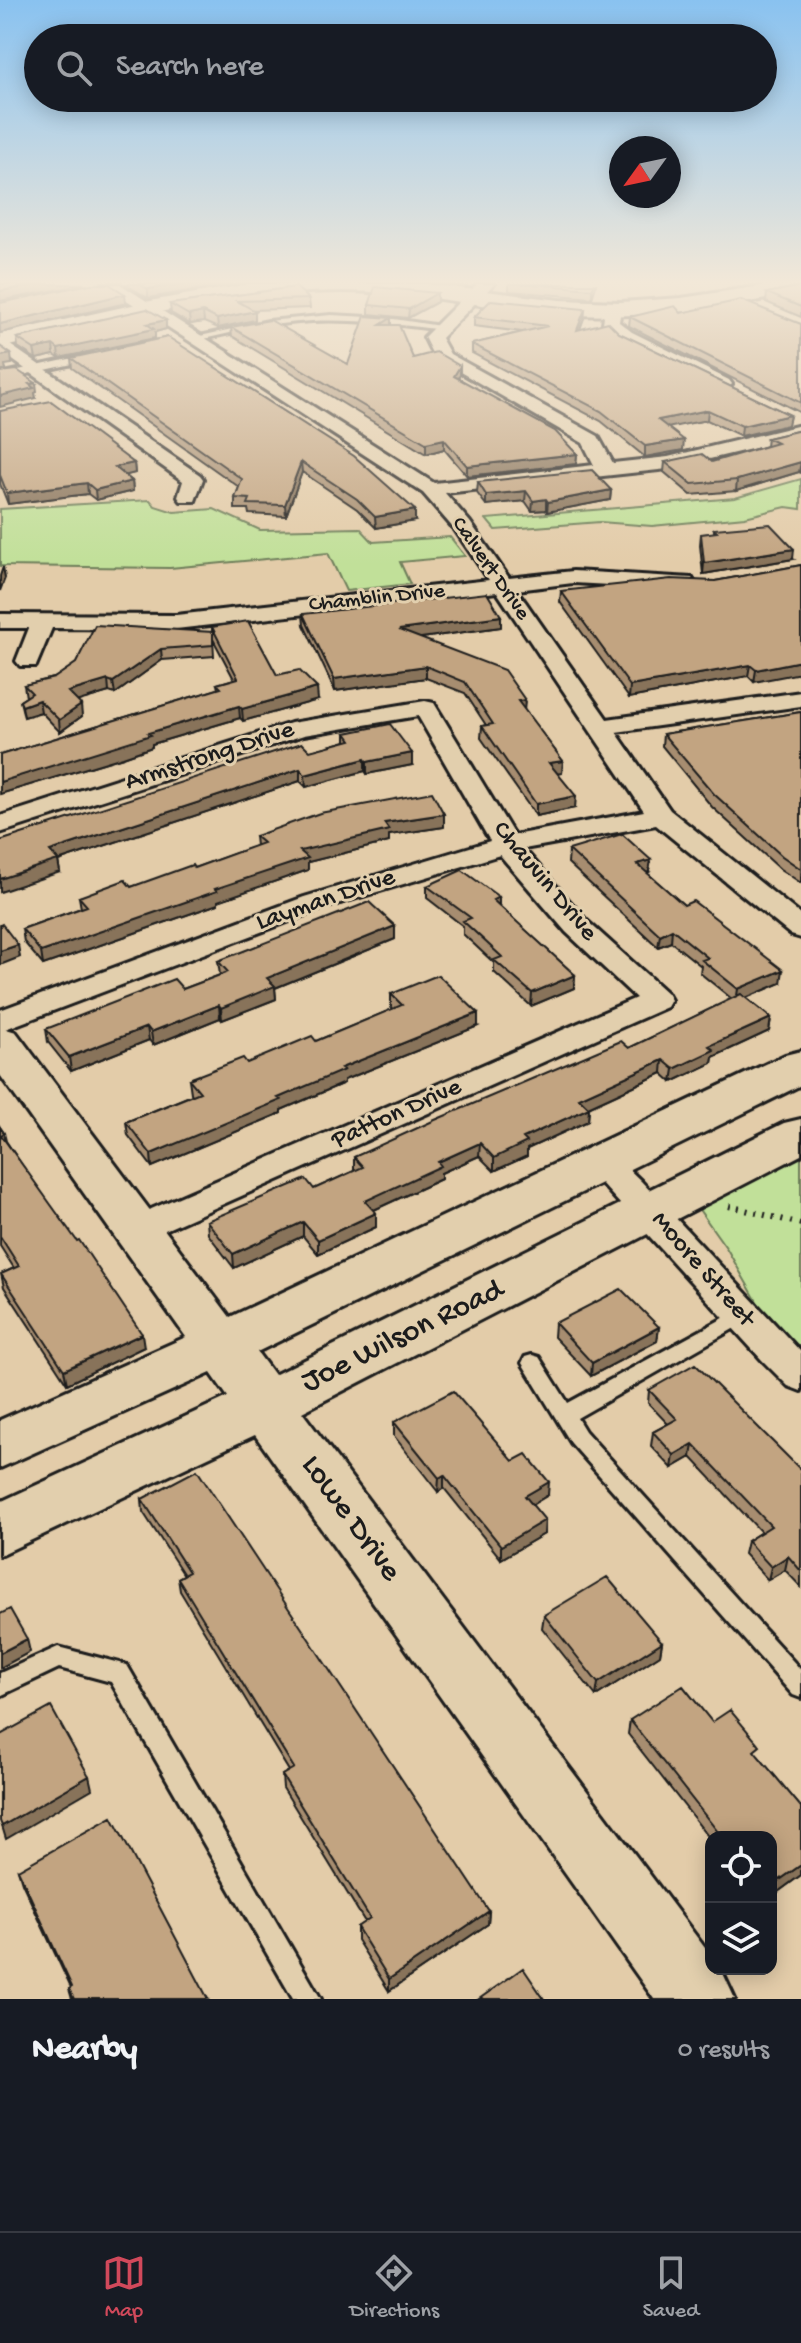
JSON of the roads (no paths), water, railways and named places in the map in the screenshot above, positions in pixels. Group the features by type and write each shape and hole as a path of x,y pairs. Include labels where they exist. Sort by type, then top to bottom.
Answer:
{"street":[{"path":"47,377 193,479 188,497"},
{"name":"Calvert Drive","path":"251,377 430,489 463,526 661,816 801,929"},
{"path":"479,377 591,440 606,469"},
{"path":"710,377 734,389"},
{"path":"44,405 74,398"},
{"path":"430,489 704,457 801,431"},
{"name":"Chamblin Drive","path":"0,621 176,622 573,577 713,583"},
{"path":"28,661 43,622"},
{"path":"599,727 801,699"},
{"name":"Armstrong Drive","path":"0,825 300,728 425,708"},
{"name":"Chauvin Drive","path":"425,708 506,845 576,926 656,1000"},
{"name":"Layman Drive","path":"0,1021 276,917 389,879 506,845 661,816"},
{"name":"Patton Drive","path":"138,1229 656,1000"},
{"name":"Lowe Drive","path":"0,1042 267,1404 698,1999"},
{"path":"0,1445 223,1344 603,1164 801,1066"},
{"name":"Joe Wilson Road","path":"0,1530 267,1404 801,1135"},
{"name":"Moore Street","path":"603,1164 653,1212 742,1315 801,1376"}],"lane":[{"path":"564,1415 742,1315"},
{"path":"532,1363 578,1437 801,1687"},
{"path":"0,1685 58,1657 119,1673 308,1999"}]}
